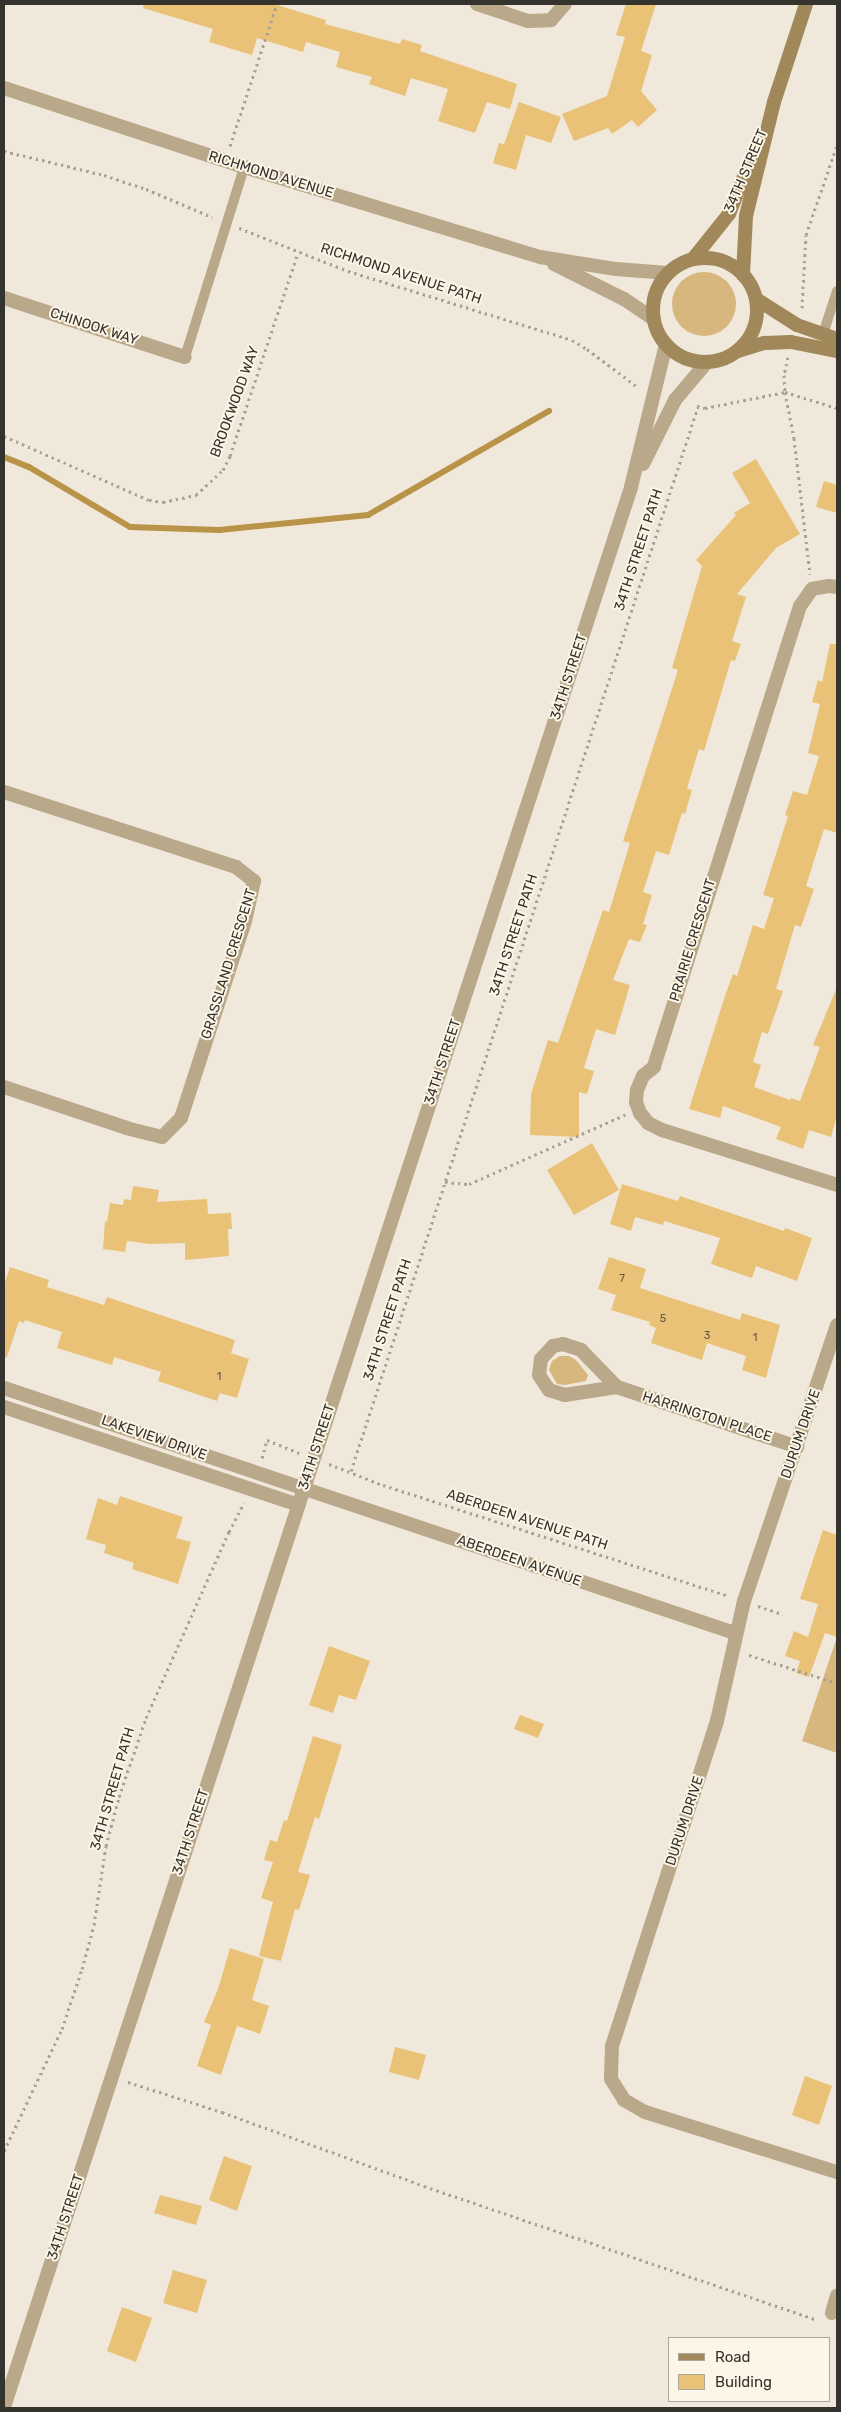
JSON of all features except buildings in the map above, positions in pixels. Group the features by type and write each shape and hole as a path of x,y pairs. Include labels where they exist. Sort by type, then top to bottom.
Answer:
{"main road":[{"name":"34TH STREET","path":"693,260 729,214 774,102 806,4"},
{"name":"34TH STREET","path":"743,275 746,216 774,102"},
{"path":"737,351 747,340 754,328 757,313 756,299 751,286 743,275 733,266 720,260 707,258 693,260 680,265 668,273 658,286 654,302 654,318 658,332 666,344 678,354 692,360 707,362 723,359 737,351 765,343 791,342 837,351"},
{"path":"756,299 797,325 837,339"}],"street":[{"path":"477,4 528,21 551,20 565,4"},
{"name":"RICHMOND AVENUE","path":"4,88 244,167 540,257 616,269 668,273"},
{"name":"RICHMOND AVENUE","path":"540,257 624,299 654,318"},
{"name":"CHINOOK WAY","path":"4,298 185,357"},
{"name":"34TH STREET","path":"4,2406 632,487 666,344"},
{"name":"34TH STREET","path":"632,487 675,400 707,362"},
{"path":"812,589 829,586 837,587"},
{"name":"PRAIRIE CRESCENT","path":"812,589 800,606 788,635 654,1067 643,1076 637,1090 636,1102 640,1114 648,1123 662,1130 837,1185"},
{"name":"GRASSLAND CRESCENT","path":"4,792 236,867 254,881 245,921 181,1118 162,1137 127,1128 4,1087"},
{"name":"DURUM DRIVE","path":"837,1324 744,1602 735,1633 717,1721 612,2047 611,2079 624,2100 645,2112 837,2172"},
{"name":"HARRINGTON PLACE","path":"617,1387 565,1395 556,1394 542,1383 538,1366 541,1359 554,1346 563,1344 573,1346 581,1350 617,1387 796,1447"},
{"name":"LAKEVIEW DRIVE","path":"4,1388 304,1488"},
{"name":"LAKEVIEW DRIVE","path":"4,1407 298,1505"},
{"name":"ABERDEEN AVENUE","path":"304,1488 735,1633"},
{"path":"832,2313 837,2296"}],"lane":[{"path":"185,357 244,167"},
{"path":"823,334 837,291"}],"path":[{"path":"225,160 277,4"},
{"path":"797,325 804,304 806,235 837,145"},
{"name":"RICHMOND AVENUE PATH","path":"4,151 104,175 146,189 298,253 348,271 572,340 587,349 635,386 655,395"},
{"name":"BROOKWOOD WAY","path":"4,436 149,500 163,502 196,496 223,470 230,456 298,253"},
{"path":"791,342 784,375 785,392 794,438 812,589"},
{"path":"675,400 705,408 785,392 837,408"},
{"name":"34TH STREET PATH","path":"351,1471 698,406"},
{"path":"445,1182 469,1184 623,1115"},
{"name":"ABERDEEN AVENUE PATH","path":"257,1473 268,1440 383,1485 783,1614"},
{"name":"34TH STREET PATH","path":"4,2151 62,2030 94,1925 106,1846 119,1797 146,1718 228,1532 250,1489"},
{"path":"732,1649 837,1683"},
{"path":"111,2077 222,2112 424,2186 827,2324 832,2313"}],"shaded area":[{"path":"698,272 710,272 727,281 734,292 736,304 734,316 727,327 710,336 698,336 686,331 677,322 672,310 672,298 677,286 686,277"},
{"path":"560,1356 569,1356 576,1360 588,1375 586,1381 565,1385 557,1384 549,1370 552,1361"},
{"path":"837,1637 837,1753 802,1741"}],"waterway":[{"path":"4,457 29,467 130,527 219,530 368,515 549,411"}]}
